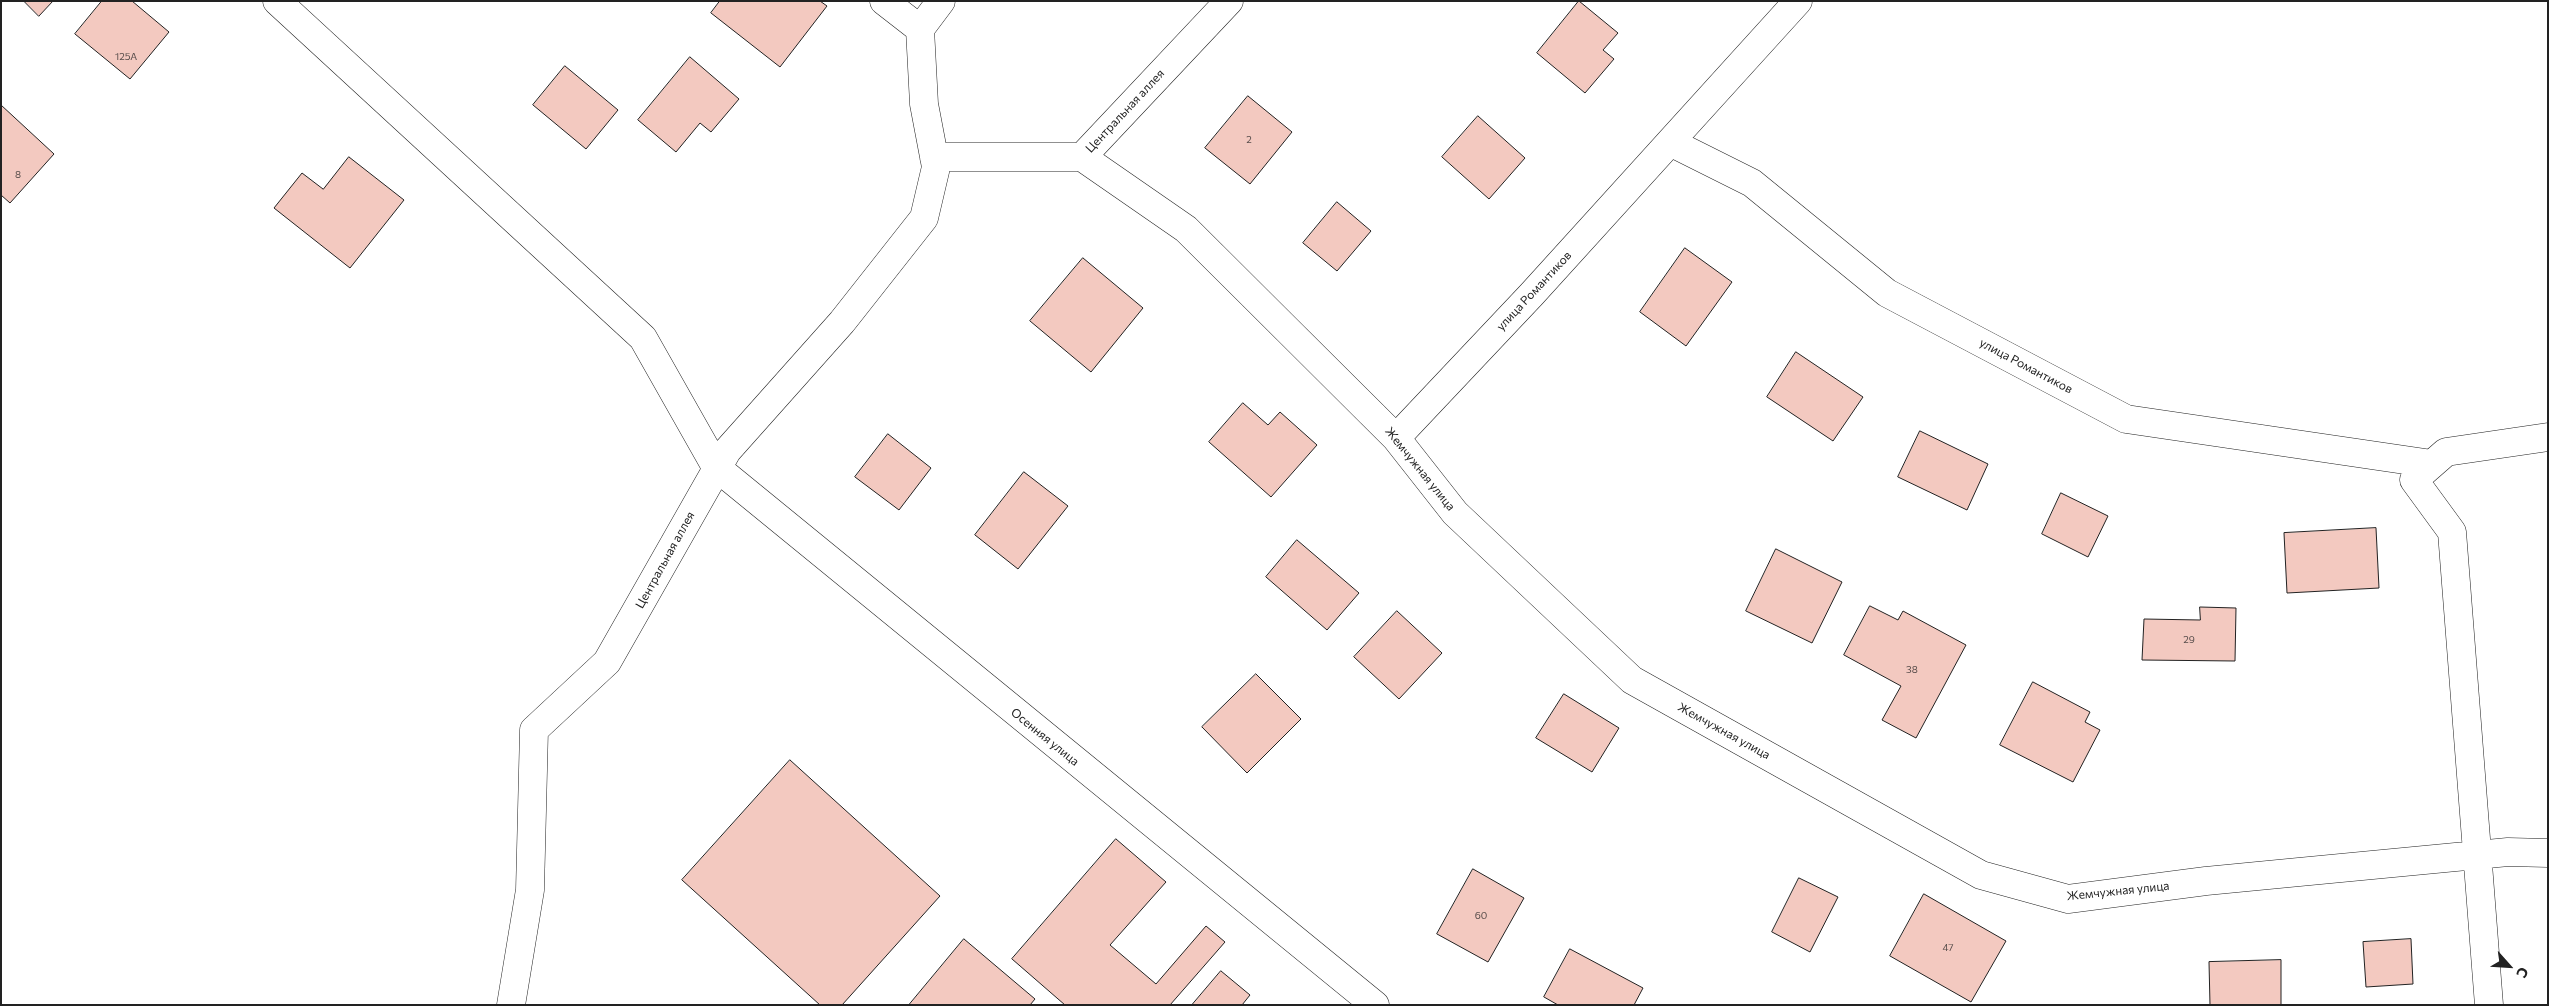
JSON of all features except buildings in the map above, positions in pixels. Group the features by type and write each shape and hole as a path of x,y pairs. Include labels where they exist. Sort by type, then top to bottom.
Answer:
{"street":[{"path":"277,1 643,338 716,468"},
{"path":"884,1 920,29 941,1"},
{"name":"Центральная аллея","path":"934,157 1082,157 1229,1"},
{"name":"улица Романтиков","path":"1396,438 1532,294 1798,1"},
{"name":"Центральная аллея","path":"512,1005 530,890 534,730 607,662 727,451 842,322 924,218 936,167 924,104 920,29"},
{"name":"улица Романтиков","path":"1670,142 1752,183 1887,293 2126,419 2432,464"},
{"name":"Жемчужная улица","path":"1082,157 1186,229 1396,438 1455,512 1632,680 1981,875 2068,899 2206,880 2508,852 2548,853"},
{"path":"2490,1005 2452,532 2414,480 2446,452 2548,437"},
{"name":"Осенняя улица","path":"716,468 1375,1005"}]}
